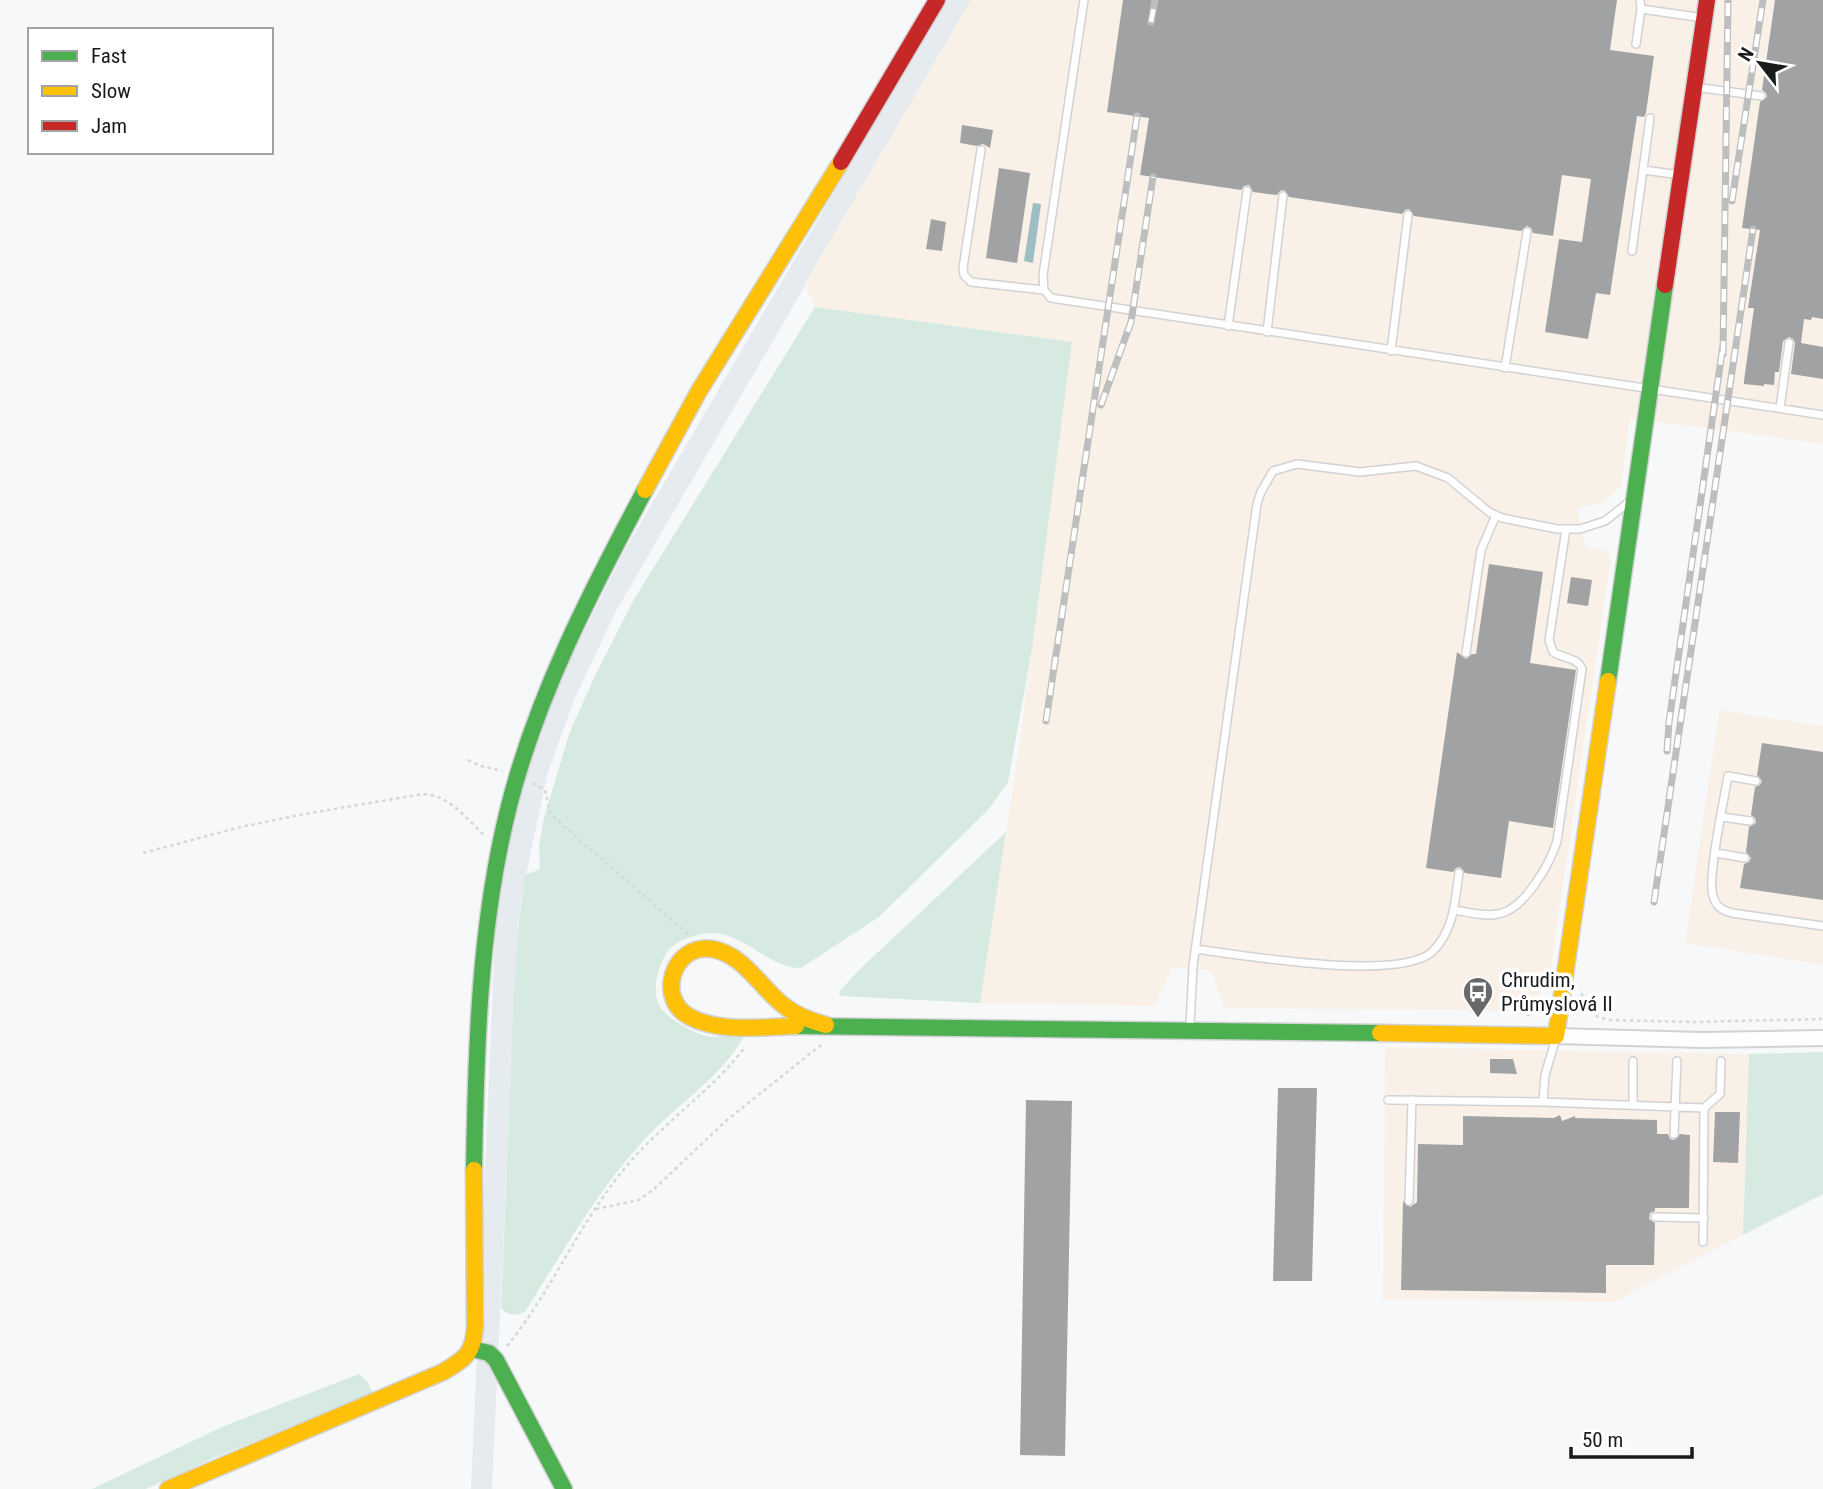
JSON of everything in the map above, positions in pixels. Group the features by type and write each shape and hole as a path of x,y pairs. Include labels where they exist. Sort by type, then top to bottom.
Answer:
{"street":[{"path":"168,1489 443,1372 472,1349 475,1327 473,1243 480,990 510,773 567,641 678,429 725,348 778,268 937,0"},
{"path":"1556,1036 1707,0"},
{"path":"831,1025 802,1016 783,1005 732,957 712,949 703,948 684,957 672,972 670,990 677,1008 685,1015 708,1023 760,1026 1190,1030 1702,1040 1823,1038"},
{"path":"472,1349 489,1353 496,1360 564,1489"}],"lane":[{"path":"1084,0 1043,275 1044,290 1051,298 1823,415"},
{"path":"1636,44 1641,4 1704,18"},
{"path":"1694,87 1761,96"},
{"path":"1632,251 1650,118"},
{"path":"981,150 964,275 971,282 1044,290"},
{"path":"1643,170 1681,175"},
{"path":"1228,326 1247,191"},
{"path":"1267,332 1283,196"},
{"path":"1391,351 1408,215"},
{"path":"1505,368 1527,232"},
{"path":"1780,408 1789,343"},
{"path":"1190,1030 1190,994 1195,948 1257,504 1266,480 1273,471 1297,464 1360,472 1416,466 1448,478 1496,515 1566,529 1605,521 1619,512 1634,495"},
{"path":"1466,653 1481,550 1496,515"},
{"path":"1454,911 1490,915 1508,912 1521,900 1547,866 1558,841 1582,669 1579,663 1553,652 1549,640 1566,529"},
{"path":"1756,780 1728,776 1711,885 1717,905 1723,911 1823,926"},
{"path":"1722,817 1750,821"},
{"path":"1716,853 1745,858"},
{"path":"1195,948 1323,964 1414,962 1430,953 1443,938 1454,911 1459,873"},
{"path":"1543,1102 1545,1075 1556,1036"},
{"path":"1633,1061 1633,1105"},
{"path":"1674,1134 1677,1061"},
{"path":"1388,1100 1704,1108 1720,1094 1721,1061"},
{"path":"1409,1201 1412,1100"},
{"path":"1703,1242 1704,1108"},
{"path":"1655,1217 1703,1218"}],"path":[{"path":"468,760 510,773 542,788 550,811 557,820 703,948"},
{"path":"143,853 241,827 423,794 437,796 446,801 485,837 500,844"},
{"path":"1583,993 1582,1000 1587,1009 1610,1020 1692,1022 1823,1019"},
{"path":"596,1209 639,1200 653,1191 727,1119 823,1043 831,1025"},
{"path":"496,1360 545,1294 624,1168 729,1066 760,1026"}],"shaded area":[{"path":"946,0 971,0 616,611 574,700 547,775 522,894 517,939 492,1489 471,1489 495,937 500,891 517,807 554,692 622,555"},
{"path":"971,0 1823,0 1823,444 1630,418 1621,486 1603,502 1577,509 1586,547 1606,551 1611,557 1549,981 1542,985 1539,997 1525,1011 1224,1008 1211,971 1173,967 1154,1006 980,1003 1019,748 1072,342 815,307 805,283"},
{"path":"1719,710 1823,726 1823,965 1685,943"},
{"path":"1385,1047 1749,1054 1743,1235 1614,1302 1383,1299"}],"green space":[{"path":"815,307 1072,342 1032,649 1008,782 988,810 879,917 801,968 776,962 729,936 716,933 689,937 670,949 660,966 656,980 656,994 661,1008 678,1023 702,1035 745,1035 724,1064 644,1140 611,1180 525,1312 509,1314 501,1308 517,939 525,875 540,869 539,846 544,818 569,734 633,601"},
{"path":"1006,832 980,1003 840,996 839,992 858,971"},
{"path":"1823,1052 1823,1194 1743,1235 1749,1054"},
{"path":"359,1374 367,1381 373,1393 216,1457 146,1489 92,1489 224,1426"}],"water":[{"path":"1033,203 1041,204 1033,263 1024,261"}],"building":[{"path":"1123,0 1617,0 1610,50 1654,56 1646,113 1644,117 1637,116 1610,295 1596,293 1588,339 1545,332 1559,239 1582,242 1591,179 1562,175 1553,236 1533,233 1527,226 1521,231 1414,216 1409,209 1402,214 1289,197 1284,190 1277,195 1253,192 1249,185 1241,190 1140,175 1149,118 1107,112"},
{"path":"1775,0 1823,0 1823,319 1804,319 1801,343 1823,347 1823,379 1791,374 1795,343 1789,337 1783,341 1779,372 1775,372 1774,385 1764,386 1744,384 1754,308 1748,308 1760,230 1742,228 1760,102 1767,97 1762,90"},
{"path":"962,125 993,130 990,148 983,144 977,146 960,143"},
{"path":"999,168 1030,173 1017,263 986,258"},
{"path":"931,219 946,222 942,251 926,249"},
{"path":"1489,564 1543,572 1530,663 1576,670 1553,828 1509,821 1501,878 1465,873 1460,867 1453,872 1426,868 1457,652 1466,659 1476,654"},
{"path":"1571,577 1592,580 1588,606 1567,603"},
{"path":"1762,743 1823,752 1823,900 1740,888 1744,864 1751,858 1746,852 1749,827 1756,823 1751,815 1755,787 1762,781 1757,775"},
{"path":"1490,1059 1513,1059 1517,1074 1490,1073"},
{"path":"1278,1088 1317,1088 1312,1281 1273,1281"},
{"path":"1026,1100 1072,1101 1065,1456 1020,1455"},
{"path":"1715,1112 1740,1112 1738,1163 1713,1162"},
{"path":"1560,1115 1562,1121 1575,1116 1657,1120 1657,1134 1668,1134 1670,1139 1674,1140 1680,1134 1690,1135 1689,1208 1655,1208 1655,1211 1650,1213 1649,1219 1655,1223 1654,1265 1606,1265 1606,1293 1401,1290 1403,1201 1410,1207 1417,1202 1418,1144 1463,1145 1463,1116 1554,1118"}],"railway":[{"path":"1151,22 1155,0"},
{"path":"1723,354 1728,0"},
{"path":"1732,201 1763,0"},
{"path":"1046,721 1137,116"},
{"path":"1101,405 1131,322 1153,177"},
{"path":"1654,902 1753,229"},
{"path":"1667,751 1723,345"}],"traffic: fast":[{"path":"1608,681 1665,285"},
{"path":"474,1170 478,1033 485,941 509,806 534,724 567,644 645,490"},
{"path":"796,1026 1380,1033"},
{"path":"472,1349 489,1353 496,1360 564,1489"}],"traffic: slow":[{"path":"645,490 699,391 841,162"},
{"path":"1380,1033 1556,1036 1608,681"},
{"path":"796,1026 728,1027 690,1017 679,1009 673,998 673,974 679,963 698,949 723,952 742,964 788,1009 826,1025"},
{"path":"168,1489 443,1372 466,1355 470,1350 475,1328 474,1170"}],"traffic: jam":[{"path":"841,162 937,0"},
{"path":"1665,285 1707,0"}],"place":[{"name":"Chrudim, Průmyslová II","path":"1478,1019"}]}
